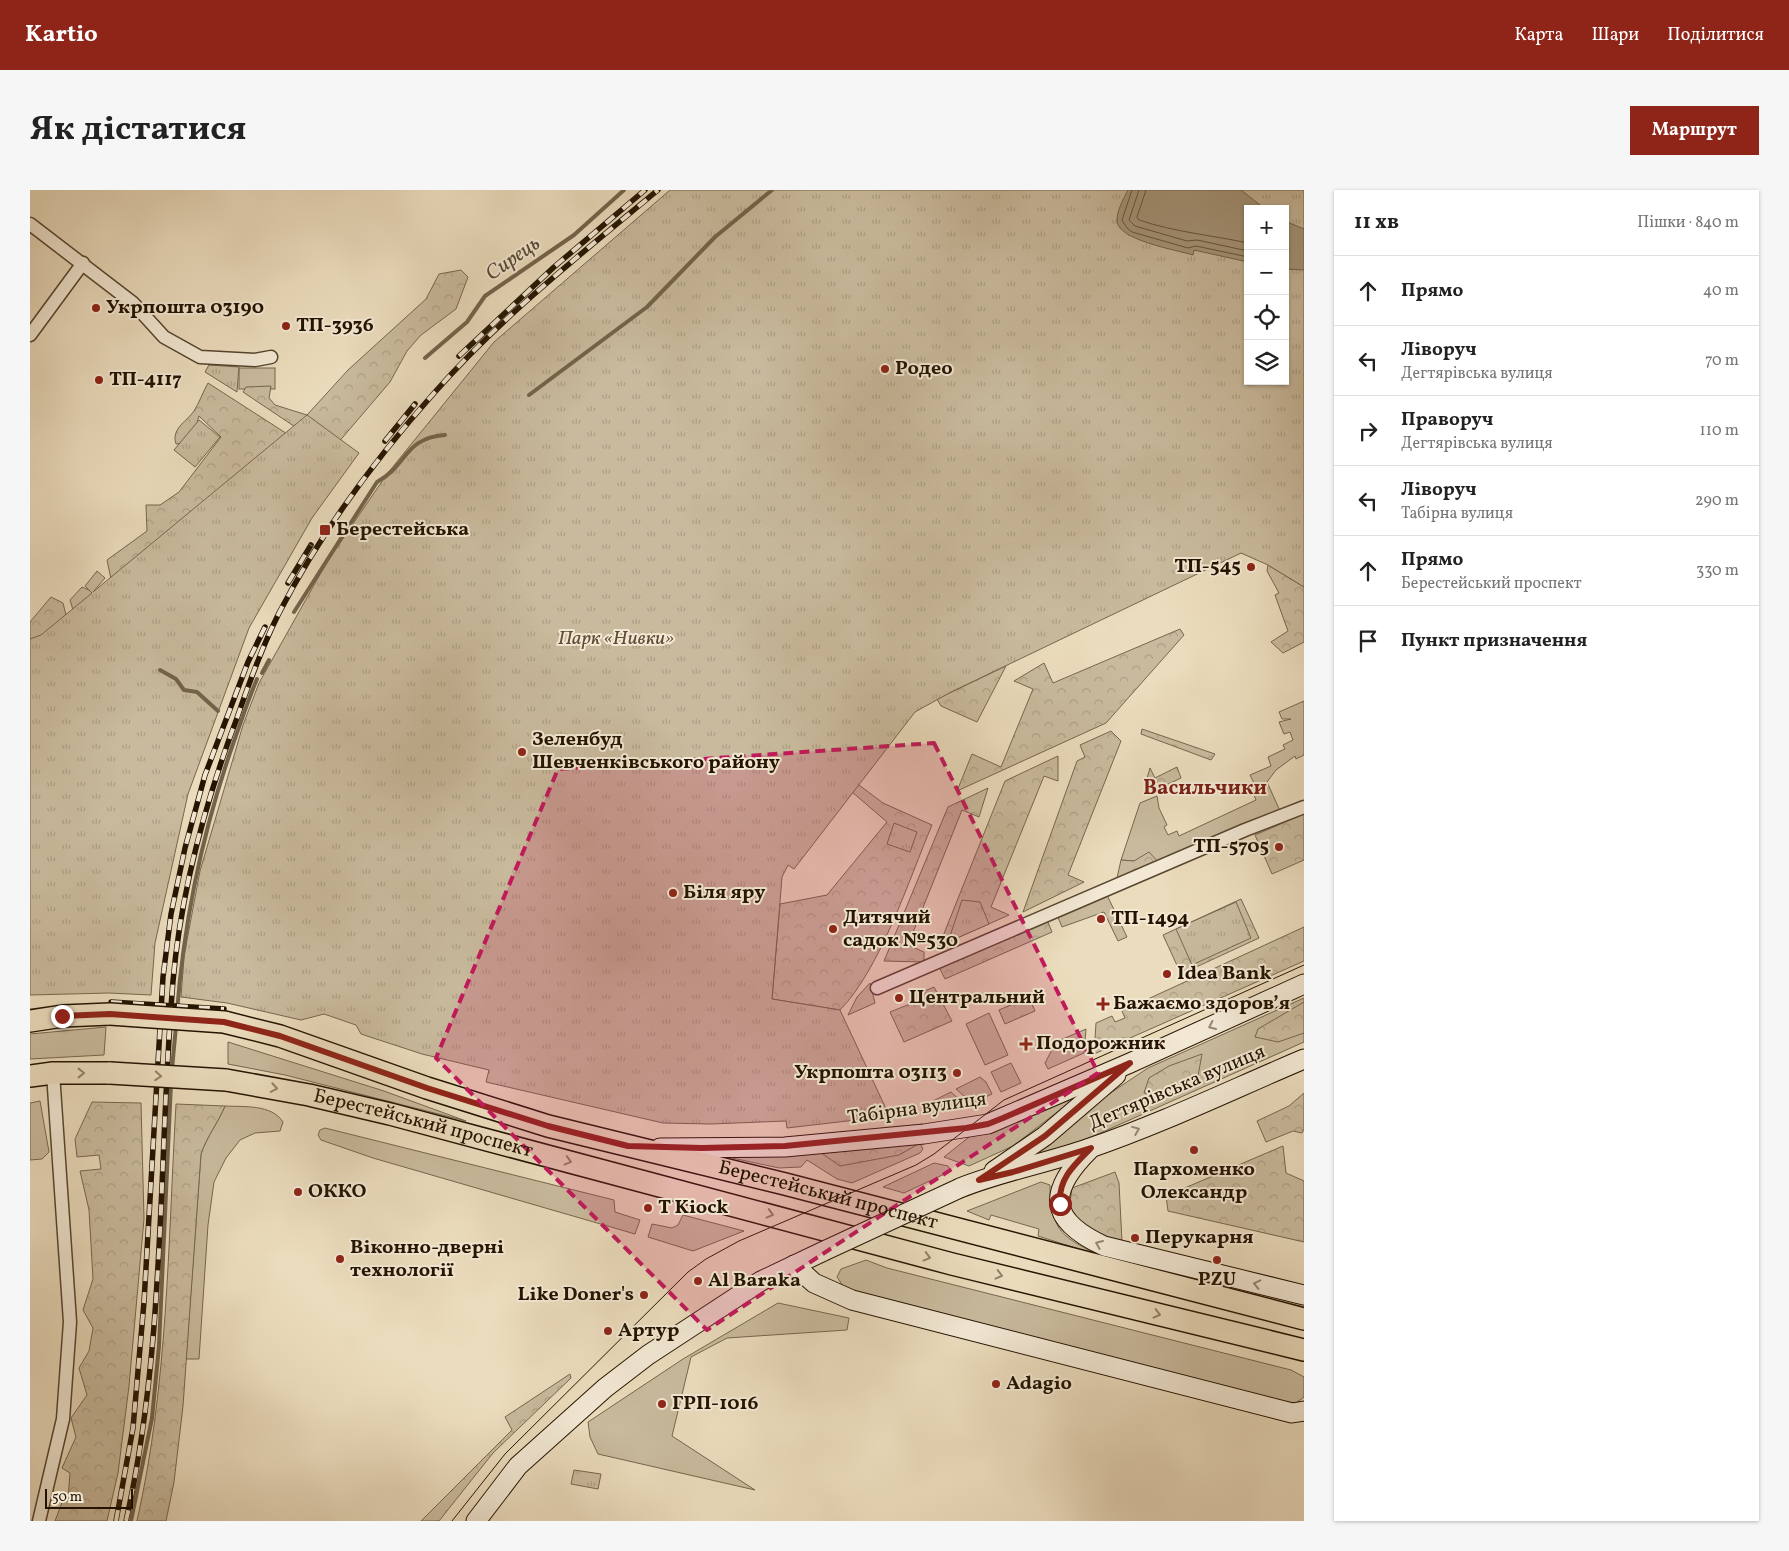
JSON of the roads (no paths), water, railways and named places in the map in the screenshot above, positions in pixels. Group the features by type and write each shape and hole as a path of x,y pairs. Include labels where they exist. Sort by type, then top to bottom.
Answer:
{"main road":[{"name":"Табірна вулиця","path":"628,1146 702,1148 785,1146 966,1128 996,1121 1304,984"},
{"name":"Берестейський проспект","path":"30,1021 62,1016 110,1014 224,1022 280,1036 427,1088 548,1126 1304,1319"},
{"name":"Дегтярівська вулиця","path":"476,1521 518,1466 606,1388 697,1322 761,1281 794,1264 979,1180 1013,1172 1091,1148 1304,1058"},
{"name":"Дегтярівська вулиця","path":"979,1180 1045,1136 1130,1063"},
{"name":"Берестейський проспект","path":"30,1076 53,1073 110,1073 226,1080 309,1095 380,1112 952,1264 1303,1352"},
{"path":"1091,1148 1073,1166 1059,1192 1064,1218 1088,1239 1104,1246 1304,1295"},
{"path":"794,1264 814,1283 852,1300 1282,1410 1303,1411"}],"street":[{"path":"30,224 133,303 164,337 200,358 255,360 271,357"},
{"path":"30,335 83,263"},
{"path":"876,988 1245,830 1304,807"},
{"path":"39,1521 63,1419 70,1322 53,1073"}],"water":[{"path":"1128,190 1241,190 1260,205 1244,205 1244,261 1194,250 1193,255 1136,239 1119,227 1117,216"},
{"path":"1289,223 1304,229 1304,270 1289,269"}],"waterway":[{"name":"Сирець","path":"425,358 467,322 485,296 574,235 624,190"},
{"path":"529,395 647,307 715,237 772,190"},
{"path":"294,612 377,482 387,476 413,447 421,441 445,435"},
{"path":"262,673 269,660"},
{"path":"160,670 176,679 184,690 197,692 218,711"},
{"path":"177,1012 184,943 204,842 222,776 257,679"},
{"path":"172,1069 176,1026"},
{"path":"131,1521 152,1418 159,1346 171,1083"}],"tram line":[{"path":"452,1521 505,1454 688,1272 706,1259 739,1241 916,1165 934,1154 1004,1100 1304,965"}],"railway":[{"path":"459,356 554,267 645,190"},
{"path":"126,1521 139,1454 148,1387 159,1252 168,1049 173,981 182,913 188,880 205,815 225,750 256,665 279,613 312,555 350,498 413,417 460,364 514,312 658,190"},
{"path":"385,441 415,404"},
{"path":"288,583 311,545"},
{"path":"116,1521 133,1428 144,1302 163,977 171,914 185,848 205,775 248,662 265,627"},
{"path":"111,1002 224,1009"},
{"path":"110,1011 224,1018"}],"place":[{"name":"Укрпошта 03190","path":"96,308"},
{"name":"ТП-3936","path":"286,326"},
{"name":"Родео","path":"885,369"},
{"name":"ТП-4117","path":"99,380"},
{"name":"Берестейська","path":"325,530"},
{"name":"ТП-545","path":"1251,567"},
{"name":"Зеленбуд Шевченківського району","path":"522,752"},
{"name":"ТП-5705","path":"1279,847"},
{"name":"Біля яру","path":"673,893"},
{"name":"ТП-1494","path":"1101,919"},
{"name":"Дитячий садок №530","path":"833,929"},
{"name":"Idea Bank","path":"1167,974"},
{"name":"Центральний","path":"899,998"},
{"name":"Бажаємо здоровʼя","path":"1103,1004"},
{"name":"Подорожник","path":"1026,1044"},
{"name":"Укрпошта 03113","path":"957,1073"},
{"name":"Пархоменко Олександр","path":"1194,1150"},
{"name":"ОККО","path":"298,1192"},
{"name":"T Kiock","path":"648,1208"},
{"name":"Перукарня","path":"1135,1238"},
{"name":"Віконно-дверні технології","path":"340,1259"},
{"name":"PZU","path":"1217,1260"},
{"name":"Al Baraka","path":"698,1281"},
{"name":"Like Doner's","path":"644,1295"},
{"name":"Артур","path":"608,1331"},
{"name":"Adagio","path":"996,1384"},
{"name":"ГРП-1016","path":"662,1404"}],"district":[{"name":"Васильчики","path":"1205,788"}],"park label":[{"name":"Парк «Нивки»","path":"616,639"}]}
